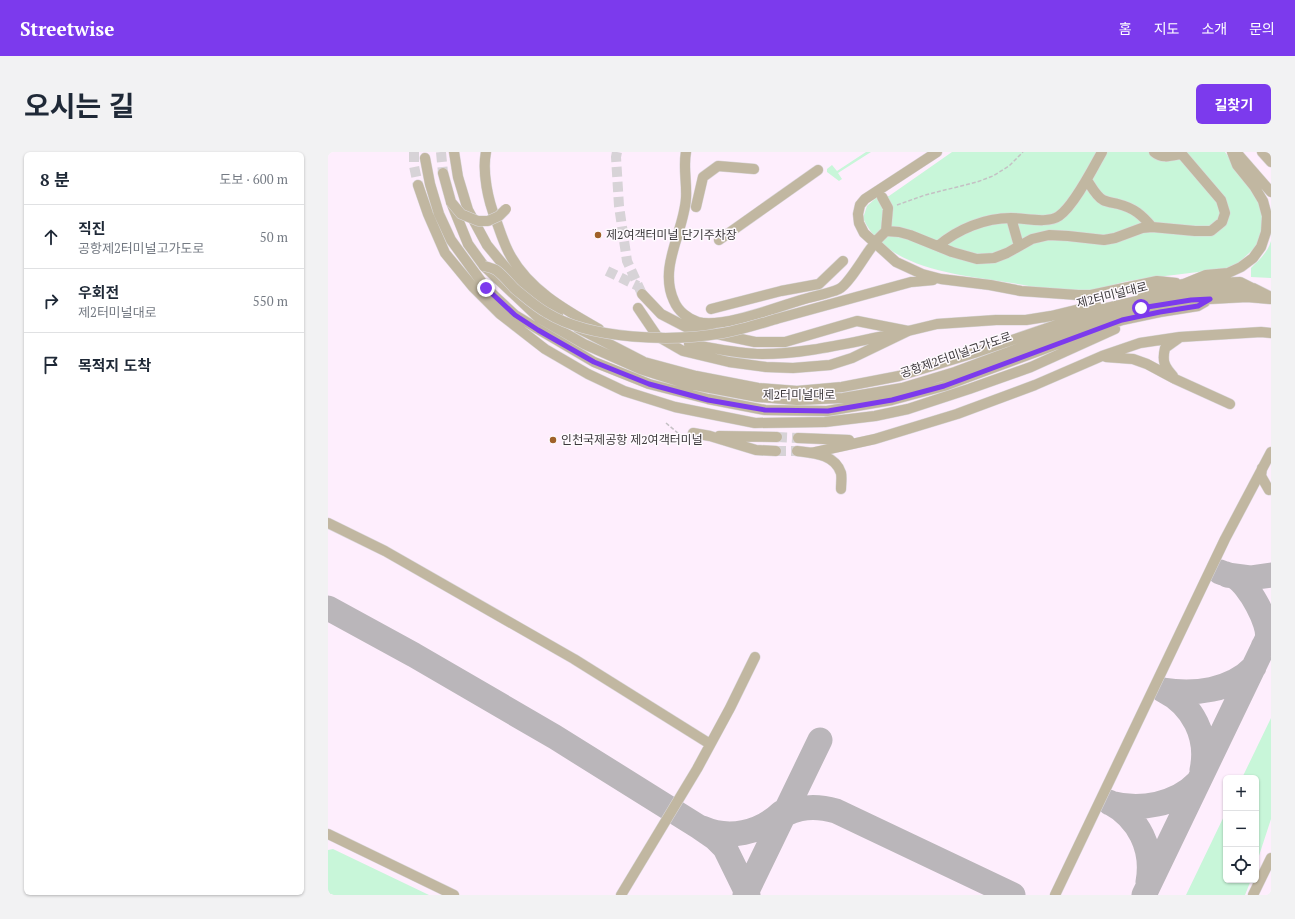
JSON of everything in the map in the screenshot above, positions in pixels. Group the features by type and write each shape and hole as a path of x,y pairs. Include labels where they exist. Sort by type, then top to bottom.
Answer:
{"street":[{"name":"제2터미널대로","path":"454,152 458,177 468,210 487,245 520,285 548,308 580,330 644,362 696,376 758,388 797,391 842,387 899,376 974,353 1106,308 1149,298 1181,293 1253,288 1271,298"},
{"path":"486,152 484,161 490,205 509,252 523,274 540,291 571,313 599,329 605,343"},
{"path":"686,152 686,197 684,218 675,243 669,270 670,289 674,302 680,311 688,318 699,323 718,323 737,319 841,289 874,244 886,231 888,208 882,198"},
{"path":"937,152 865,199 860,205 858,214 859,223 864,234 896,262 922,274 941,279 990,285 1021,291 1078,295 1091,294 1157,281 1184,284 1240,282 1253,288"},
{"path":"938,246 947,238 965,228 996,219 1011,218 1052,220 1059,216 1066,211 1087,180 1102,152"},
{"path":"886,231 910,235 959,254 977,259 994,258 1032,240 1049,235 1104,240 1116,238 1142,228 1152,227 1211,231 1222,222 1225,214 1221,200 1180,153 1168,157 1156,154 1154,152"},
{"path":"689,344 723,351 760,354 792,353 937,324 996,320 1026,320 1051,316 1132,295 1184,284 1206,275 1228,273 1242,267 1254,258 1262,246 1266,232 1267,216 1263,201 1254,186 1237,165 1232,152"},
{"path":"1236,152 1271,192"},
{"path":"1262,152 1271,162"},
{"name":"제2터미널대로","path":"425,158 430,184 439,214 451,240 486,288 515,315 594,362 649,384 708,400 765,410 828,411 892,400 972,377 1122,320 1198,306 1210,299 1247,297 1271,298"},
{"path":"696,207 703,177 718,166 754,169"},
{"path":"719,240 818,170"},
{"name":"공항제2터미널고가도로","path":"443,173 451,202 468,244 484,266 539,318 584,344 640,369 684,383 758,397 797,400 843,398 902,388 956,372 1100,318 1141,308 1191,300 1210,299"},
{"path":"1087,180 1099,197 1103,200 1126,206 1134,210 1143,216 1152,227"},
{"path":"418,185 428,214 446,253 473,287 500,314 544,349 588,374 624,391 675,408 755,423 825,422 875,416 908,410 969,390 1030,367 1117,328 1146,319 1178,314 1185,308"},
{"path":"451,202 461,214 478,220 488,221 499,216 506,209"},
{"path":"1011,218 1019,246"},
{"path":"1052,220 1057,235"},
{"path":"711,309 781,291 820,284 843,261"},
{"path":"484,266 495,269 516,290 546,313 559,320 598,332 654,337 701,336 724,333 911,282 941,279"},
{"path":"642,294 661,314 688,328 755,342 785,342 857,321 908,331"},
{"path":"638,308 657,336 682,351 729,362 766,367 793,368 830,365 852,358 908,331"},
{"path":"812,453 875,439 989,403 1102,356 1140,343 1180,337 1261,332 1271,333"},
{"path":"1175,379 1165,367 1163,357 1165,348 1180,337"},
{"path":"1102,356 1133,359 1147,364 1175,379 1230,404"},
{"path":"693,433 710,436 756,450 776,451"},
{"path":"710,436 777,437"},
{"path":"798,438 842,441 875,439"},
{"path":"797,451 827,457 837,465 841,473 841,489"},
{"path":"1055,895 1225,539 1271,452"},
{"path":"1264,464 1262,476 1270,491"},
{"path":"1249,494 1263,490 1270,491"},
{"path":"328,523 385,551 574,659 710,744"},
{"path":"621,895 697,769 730,708 754,657"},
{"path":"328,834 454,895"},
{"path":"1254,895 1271,858"}],"path":[{"path":"888,208 925,194 977,182 993,176 1009,166 1024,152"}],"shaded area":[{"path":"328,152 1271,152 1271,895 328,895"}],"green space":[{"path":"866,152 871,152 838,173 842,179 839,181 827,172 827,169 832,165 837,171"},
{"path":"952,152 1225,152 1259,200 1263,222 1261,236 1257,246 1238,263 1224,269 1128,281 1090,291 1048,289 949,273 927,267 907,259 889,249 874,235 863,218 867,206 876,198 889,196"},
{"path":"1271,241 1271,278 1251,277 1251,268 1260,259 1270,245"},
{"path":"1271,718 1271,819 1259,856 1259,775 1243,775"},
{"path":"1223,818 1223,883 1250,883 1245,895 1186,895"},
{"path":"333,849 429,895 333,895 328,893 328,850"}],"taxiway":[{"path":"1220,572 1235,577 1252,596 1266,624 1267,640 1263,647"},
{"path":"1227,575 1250,578 1271,575"},
{"path":"328,608 414,655 555,737 699,827 715,838 725,848 748,895"},
{"path":"1144,895 1271,631"},
{"path":"1163,690 1187,692 1212,689 1234,681 1245,675 1254,667"},
{"path":"1163,690 1174,696 1183,704 1196,723 1201,734 1203,746 1204,758 1202,770"},
{"path":"745,895 820,740"},
{"path":"1110,803 1133,806 1157,804 1179,796 1198,782"},
{"path":"1109,802 1129,817 1142,836 1149,858 1148,882"},
{"path":"768,824 792,811 800,809 817,808 836,811 1013,895"},
{"path":"702,828 723,834 744,832 754,830 764,825 781,813"}],"tunnel":[{"path":"414,152 414,166 418,185"},
{"path":"441,152 443,173"},
{"path":"617,152 619,206 627,261 642,294"},
{"path":"607,271 638,286"},
{"path":"777,437 798,438"},
{"path":"776,451 797,451"}],"place":[{"name":"제2여객터미널 단기주차장","path":"598,235"},
{"name":"인천국제공항 제2여객터미널","path":"553,440"}],"route":[{"path":"486,288 515,315 594,362 649,384 708,400 765,410 828,411 892,400 944,386 985,372 1122,320 1198,306 1210,299 1191,300 1141,308"}]}
